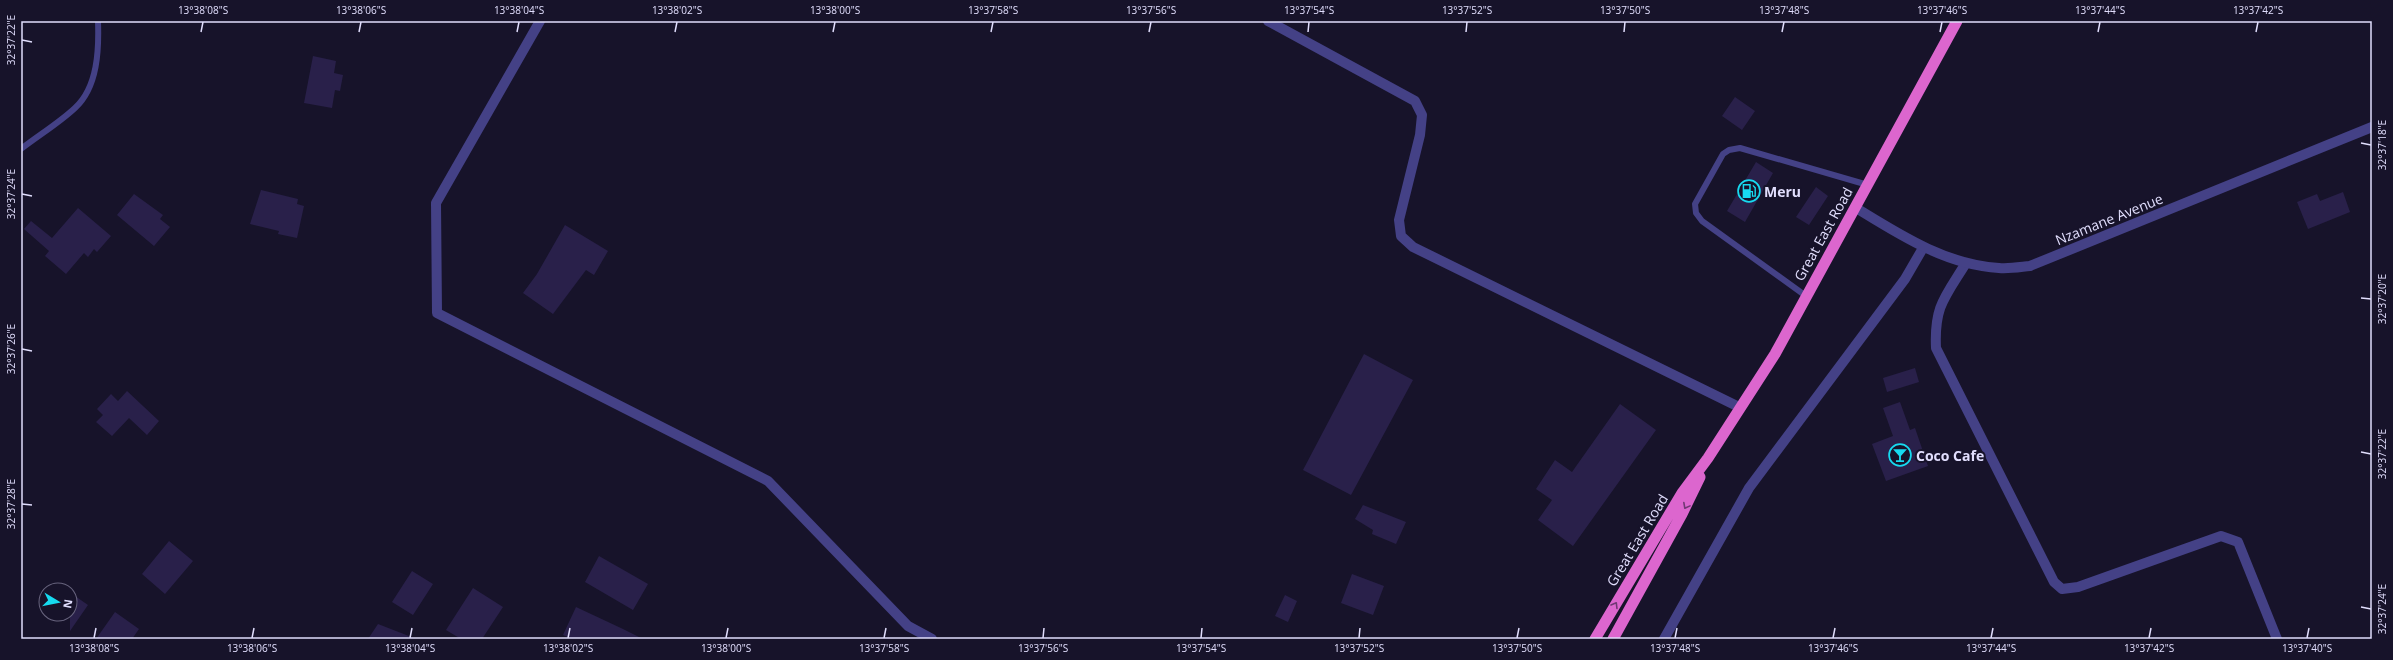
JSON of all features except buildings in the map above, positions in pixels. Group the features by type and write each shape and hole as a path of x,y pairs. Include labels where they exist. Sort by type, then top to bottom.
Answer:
{"highway":[{"name":"Great East Road","path":"1595,639 1682,494 1708,458 1775,354 1957,21"},
{"name":"Great East Road","path":"1613,639 1692,494 1708,458"}],"street":[{"path":"540,21 436,203 438,313 768,482 908,626 932,639"},
{"path":"1268,21 1415,101 1422,115 1420,135 1399,220 1401,236 1413,247 1740,407"},
{"name":"Nzamane Avenue","path":"1856,208 1924,248 1966,263 1999,268 2030,266 2372,127"},
{"path":"1664,639 1749,488 1905,279 1924,248"},
{"path":"1966,263 1940,305 1935,325 1936,348 2054,582 2062,589 2078,587 2221,536 2230,538 2238,542 2278,639"}],"lane":[{"path":"21,149 76,107 92,81 99,50 98,21"},
{"path":"1806,296 1702,222 1696,213 1695,204 1723,154 1730,150 1740,148 1868,185"}],"place":[{"name":"Meru","path":"1749,191"},
{"name":"Coco Cafe","path":"1900,455"}]}
